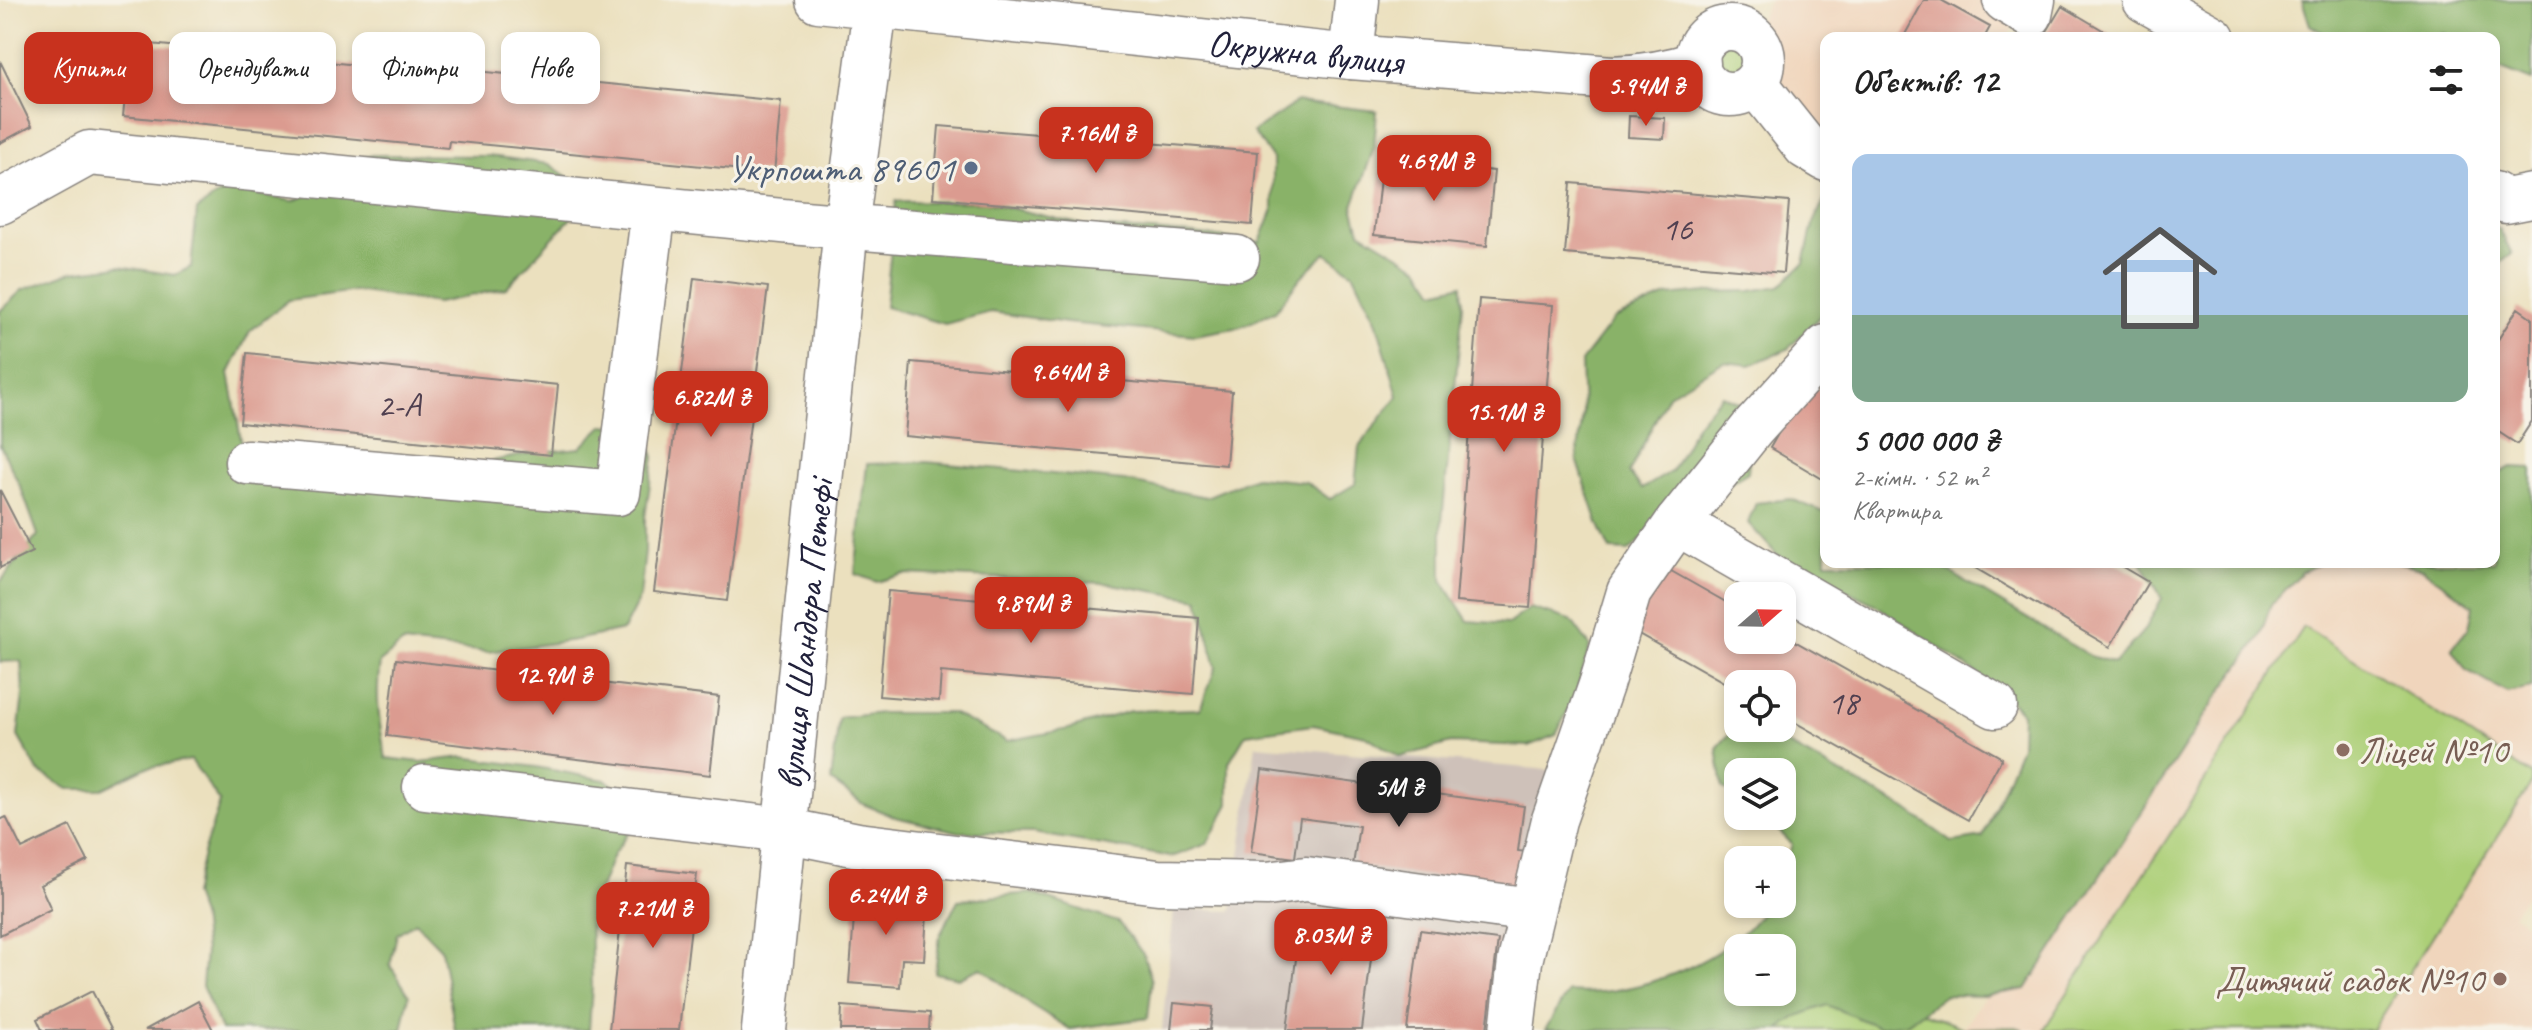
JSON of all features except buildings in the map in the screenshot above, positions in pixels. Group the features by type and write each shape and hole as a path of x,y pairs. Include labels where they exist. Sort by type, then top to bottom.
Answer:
{"street":[{"name":"Окружна вулиця","path":"818,0 1351,57 1612,78 1669,73 1698,63"},
{"path":"1351,57 1357,0"},
{"path":"2145,0 2202,32"},
{"name":"вулиця Шандора Петефі","path":"764,1030 846,227 876,4"},
{"path":"1750,15 1763,64 1755,83 1736,94 1715,90 1700,74 1698,63 1703,41 1710,34 1750,15"},
{"path":"1755,83 1806,147 1820,155"},
{"path":"0,202 89,153 846,227 1237,258"},
{"path":"247,462 618,493 654,209"},
{"path":"1512,1030 1520,961 1554,820 1601,685 1629,592 1677,523 1752,429 1820,354"},
{"path":"1677,523 1995,706"},
{"path":"425,787 784,830 858,845 1158,882 1267,884 1306,879 1531,910"}],"shaded area":[{"path":"1770,0 1987,0 2018,18 2010,32 1820,32 1820,143 1766,84 1771,59 1768,39 1755,28"},
{"name":"Ліцей №10","path":"2281,568 2465,568 2532,614 2532,887 2513,914 2532,928 2532,1030 1754,1030 1772,1006 1796,1006 1796,963 1963,1028"},
{"path":"1256,745 1550,770 1532,893 1502,940 1491,1030 1162,1030 1174,909 1232,911"}],"green space":[{"path":"2302,0 2532,0 2532,81 2500,68 2500,32 2322,32 2310,25"},
{"path":"1726,40 1739,43 1746,49 1749,58 1743,75 1725,81 1714,77 1710,51"},
{"path":"1297,102 1377,111 1374,148 1353,206 1360,231 1419,267 1435,291 1462,284 1463,305 1442,521 1442,580 1468,621 1508,624 1530,608 1571,620 1590,646 1576,693 1556,735 1529,746 1451,743 1400,757 1366,736 1313,725 1246,734 1229,762 1229,804 1207,844 1172,857 1033,833 959,832 895,817 863,804 831,781 839,718 881,713 952,713 1007,741 1069,729 1130,711 1200,709 1216,667 1199,599 1105,583 904,574 877,582 855,574 867,464 926,462 1012,470 1124,481 1206,497 1255,477 1306,482 1330,499 1355,484 1359,447 1398,396 1376,320 1354,274 1326,253 1301,277 1275,311 1241,327 1195,335 1067,323 991,312 945,324 885,307 896,201 985,202 1092,227 1260,242 1273,209 1273,159 1253,132"},
{"path":"373,155 490,156 549,164 569,178 575,214 506,288 437,303 355,291 289,300 250,331 229,373 248,479 483,463 580,448 604,425 644,430 654,457 645,517 640,597 623,630 488,652 403,643 380,662 378,710 386,758 421,762 463,757 536,767 605,780 625,793 633,826 613,855 590,913 592,986 589,1030 455,1030 441,949 415,922 397,934 390,965 409,995 402,1030 221,1030 202,986 205,952 201,916 193,895 220,802 191,760 145,768 102,789 68,789 38,771 18,736 23,694 21,661 0,662 0,582 38,535 21,488 0,445 0,311 22,290 71,272 119,266 175,275 191,267 197,210 227,189 293,201 322,190 344,162"},
{"path":"1820,209 1820,316 1788,349 1750,365 1723,362 1668,395 1629,473 1642,489 1672,471 1696,425 1722,395 1742,404 1752,429 1748,472 1649,533 1629,551 1610,550 1577,459 1583,413 1581,362 1614,319 1666,296 1780,286 1804,263 1814,220"},
{"path":"2500,230 2512,254 2500,263"},
{"path":"2511,467 2532,468 2532,688 2507,693 2466,670 2452,648 2469,628 2473,606 2419,568 2500,568 2500,473"},
{"path":"1791,499 1820,511 1820,568 1943,568 2090,656 2115,663 2146,628 2162,598 2144,568 2310,568 2302,572 2271,605 2259,638 2026,989 1985,996 1945,995 1907,1023 1879,1027 1827,1005 1798,1016 1778,1030 1545,1030 1568,992 1614,990 1638,985 1684,969 1724,947 1724,1006 1796,1006 1796,934 1741,934 1757,918 1796,918 1796,846 1791,846 1778,830 1796,830 1796,758 1724,758 1724,789 1717,748 1724,740 1783,742 1906,809 1952,842 1983,837 2021,746 2022,713 2000,689 1876,605 1778,556 1748,523 1756,503"},
{"path":"2304,627 2532,775 2532,783 2372,1030 2044,1029"},
{"path":"1031,893 1118,922 1143,954 1152,981 1148,1018 1070,1029 981,968 958,978 935,973 940,935 958,900"},
{"path":"1796,963 1963,1028 2017,1027 2022,1030 1754,1030 1772,1006 1796,1006"}],"place":[{"name":"Укрпошта 89601","path":"971,168"},
{"name":"Ліцей №10","path":"2343,750"},
{"name":"Дитячий садок №10","path":"2500,979"}]}
